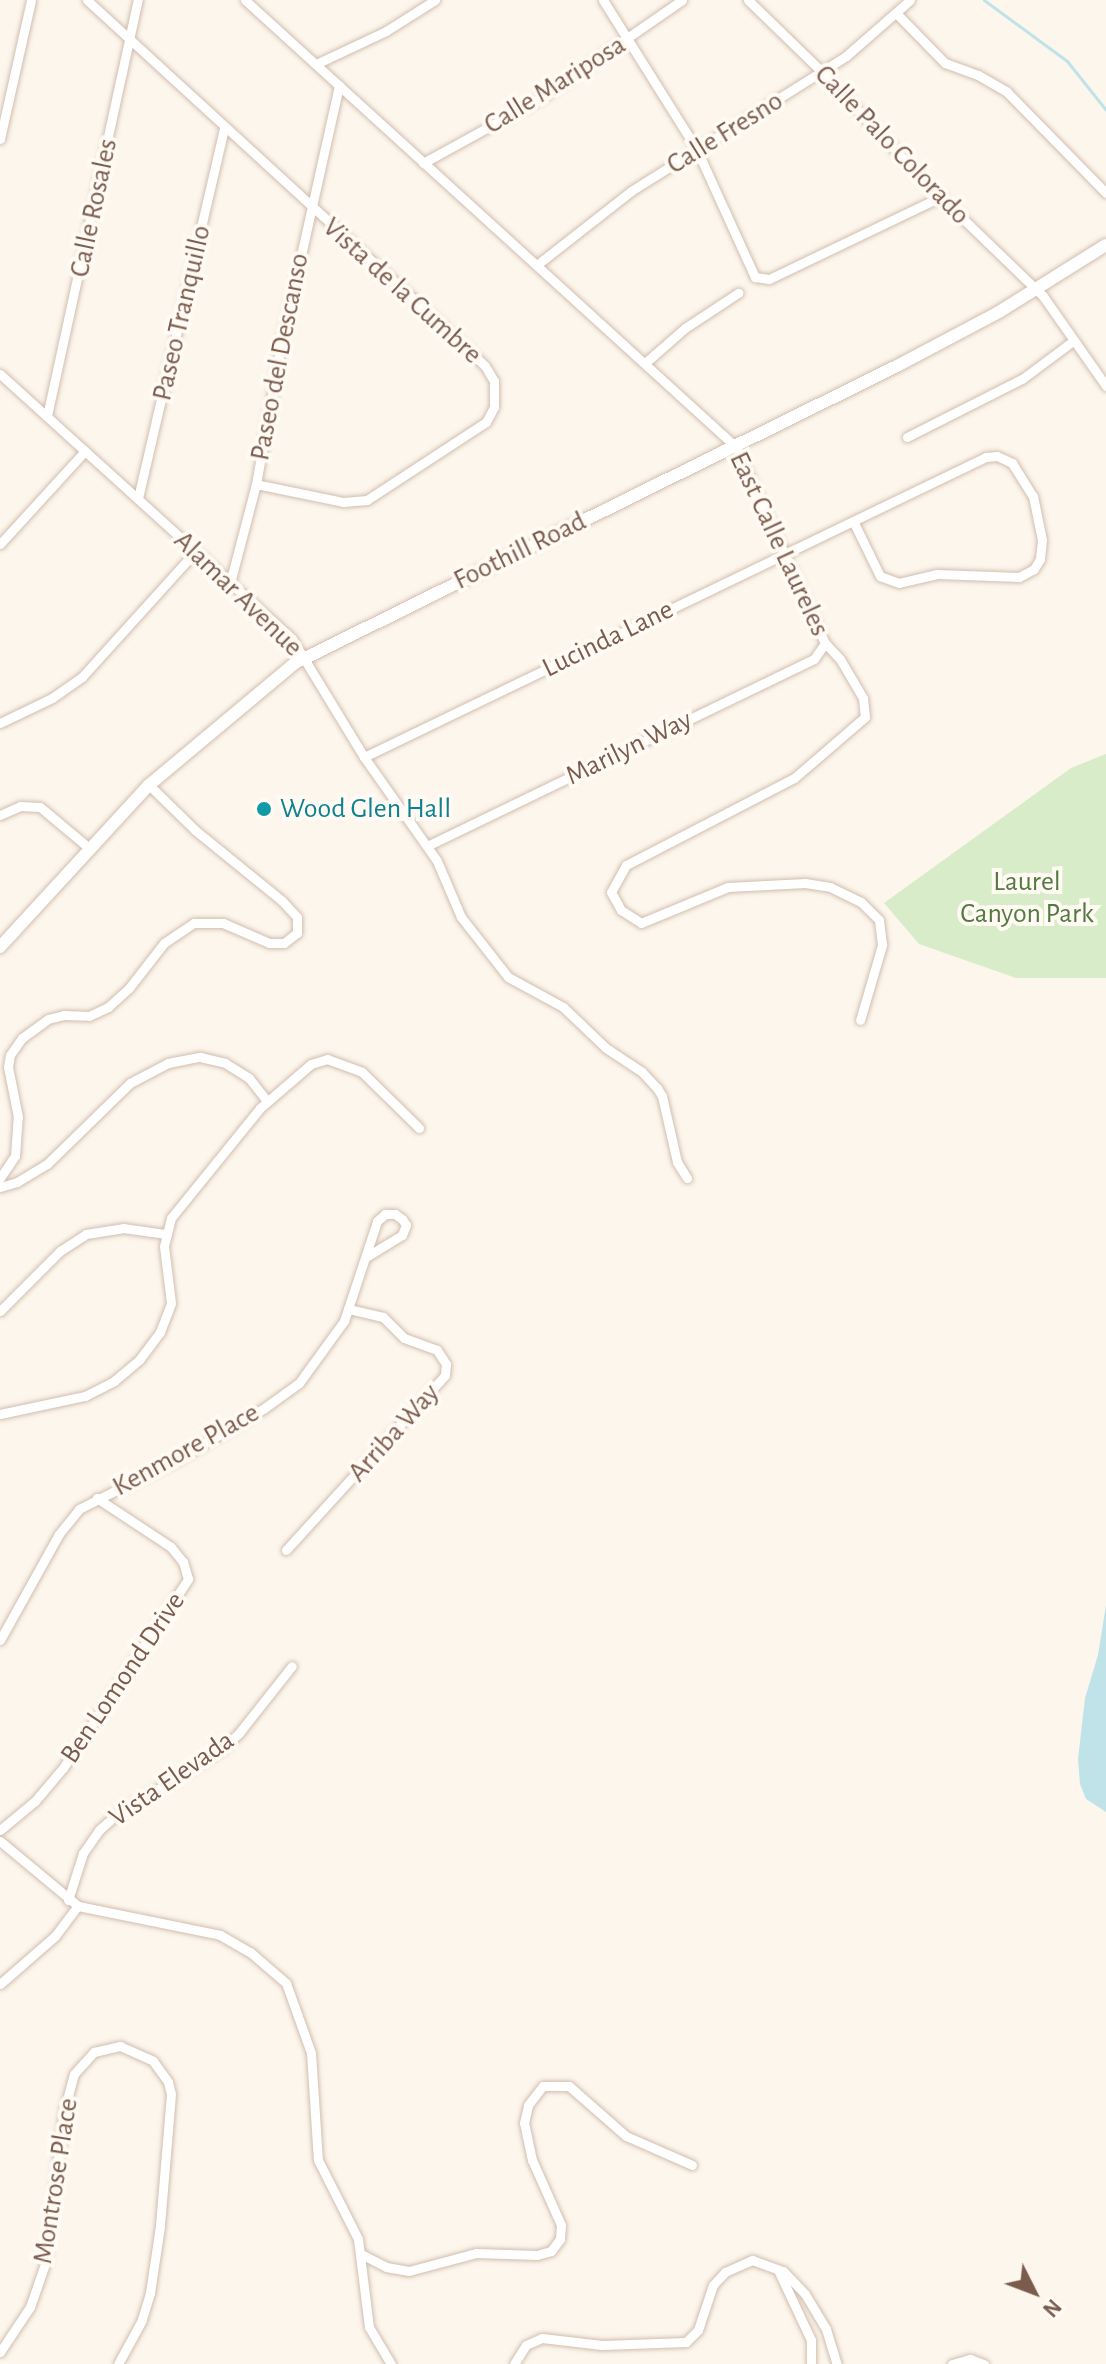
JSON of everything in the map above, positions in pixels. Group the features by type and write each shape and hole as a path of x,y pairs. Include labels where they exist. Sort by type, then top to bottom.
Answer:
{"main road":[{"name":"Foothill Road","path":"0,947 149,785 245,702 305,657 736,447 973,326 1106,245"}],"street":[{"path":"0,139 31,0"},
{"name":"Vista de la Cumbre","path":"87,0 485,366 494,381 496,398 491,415 479,428 367,500 343,502 256,484"},
{"name":"Calle Rosales","path":"47,416 138,0"},
{"name":"East Calle Laureles","path":"245,0 736,447 825,643 840,659 863,698 865,717 794,778 626,865 611,892 621,910 641,923 728,887 805,883 830,887 861,902 879,920 882,945 860,1020"},
{"path":"316,64 386,31 435,0"},
{"path":"603,0 630,38 697,150 752,272 760,279 769,279 940,197"},
{"name":"Calle Mariposa","path":"423,163 527,107 682,0"},
{"name":"Calle Palo Colorado","path":"748,0 822,72 940,197 1036,289 1106,386"},
{"name":"Calle Fresno","path":"538,264 598,215 822,72 897,14 910,0"},
{"path":"897,14 945,63 978,75 1007,92 1106,193"},
{"name":"Paseo del Descanso","path":"230,583 256,484 310,207 339,85"},
{"name":"Paseo Tranquillo","path":"138,498 224,128"},
{"path":"645,363 685,328 738,293"},
{"path":"907,437 1022,379 1073,341"},
{"name":"Alamar Avenue","path":"0,374 292,639 364,757 427,846 461,917 508,977 563,1007 606,1048 642,1072 657,1088 662,1096 677,1162 687,1178"},
{"path":"0,544 85,451"},
{"name":"Lucinda Lane","path":"364,757 786,553 986,457 997,456 1012,463 1033,496 1042,525 1041,554 1034,569 1019,577 954,573 894,583 877,572 853,521"},
{"path":"0,723 52,698 82,677 195,552"},
{"name":"Marilyn Way","path":"427,846 814,659 825,643"},
{"path":"0,1178 15,1156 18,1117 8,1067 10,1055 22,1038 48,1019 64,1015 89,1016 108,1007 129,988 164,943 194,923 223,923 269,943 284,943 297,933 297,917 281,900 195,830 149,785"},
{"path":"0,815 20,806 40,807 89,848"},
{"path":"0,1187 17,1182 47,1164 130,1083 168,1063 200,1057 225,1063 249,1078 267,1101"},
{"path":"0,1414 85,1396 114,1381 139,1360 160,1332 171,1303 165,1234 171,1218 267,1101 311,1064 327,1059 362,1072 419,1128"},
{"name":"Kenmore Place","path":"0,1640 59,1534 79,1509 176,1460 280,1398 318,1361 348,1309 377,1221 385,1214 395,1214 402,1219 406,1225 402,1235 366,1257"},
{"path":"0,1311 60,1251 86,1234 123,1228 165,1234"},
{"name":"Arriba Way","path":"286,1550 445,1375 446,1364 437,1350 404,1338 383,1317 348,1309"},
{"name":"Ben Lomond Drive","path":"0,1830 35,1801 63,1768 188,1579 183,1562 171,1547 97,1498"},
{"name":"Vista Elevada","path":"68,1900 83,1853 99,1830 126,1809 222,1749 239,1733 292,1666"},
{"path":"0,1841 78,1906 220,1935 250,1952 286,1983 310,2045 318,2160 351,2220 361,2254 369,2327 391,2364"},
{"path":"0,1984 55,1936 78,1906"},
{"name":"Montrose Place","path":"0,2352 30,2307 45,2264 64,2111 74,2074 94,2052 120,2046 153,2061 168,2082 171,2094 160,2226 150,2293 142,2320 118,2364"},
{"path":"361,2254 386,2267 409,2271 476,2253 537,2255 551,2251 560,2239 561,2225 532,2160 524,2123 528,2105 543,2086 569,2086 626,2136 692,2165"},
{"path":"514,2364 526,2345 542,2338 602,2345 686,2342 698,2330 713,2285 725,2272 752,2260 778,2268 805,2294 826,2329 837,2364"},
{"path":"778,2268 811,2340 811,2364"},
{"path":"952,2364 970,2359 984,2364"}],"green space":[{"name":"Laurel Canyon Park","path":"1106,754 1106,978 1016,978 919,944 884,903 1071,768"}],"water":[{"path":"1106,1605 1106,1812 1086,1799 1080,1784 1078,1759 1085,1698 1098,1655"}],"waterway":[{"path":"984,0 1067,61 1106,110"}],"place":[{"name":"Wood Glen Hall","path":"264,809"}]}
